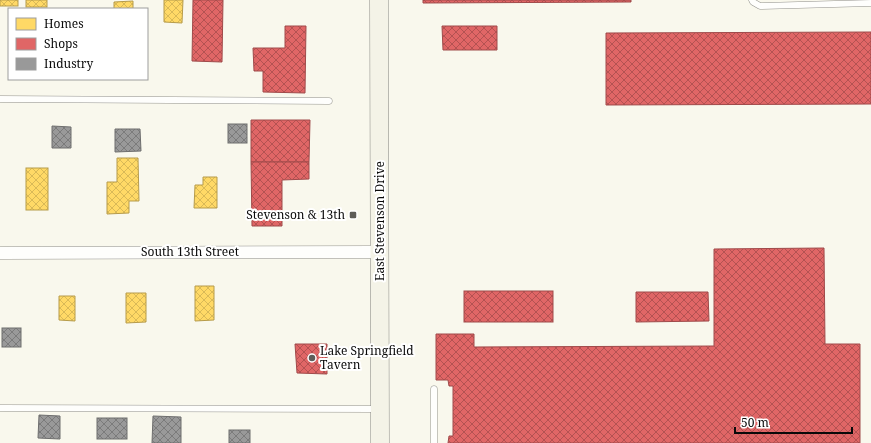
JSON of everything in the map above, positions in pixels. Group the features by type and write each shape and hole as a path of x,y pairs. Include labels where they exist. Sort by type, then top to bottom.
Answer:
{"main road":[{"name":"East Stevenson Drive","path":"379,0 380,443"}],"street":[{"name":"South 13th Street","path":"0,253 380,252"}],"lane":[{"path":"752,0 760,6 857,2 871,3"},
{"path":"0,99 329,100"},
{"path":"434,389 434,443"},
{"path":"0,408 380,409"}],"building: Homes":[{"path":"0,0 18,0 18,6 0,6"},
{"path":"26,0 47,0 47,7 26,7"},
{"path":"164,0 183,0 182,23 164,22"},
{"path":"133,1 133,8 114,8 114,2"},
{"path":"117,158 138,158 139,201 129,201 129,213 107,214 107,182 117,182"},
{"path":"26,168 48,168 48,210 26,210"},
{"path":"203,177 217,177 217,208 194,208 195,185 203,185"},
{"path":"195,286 214,286 214,320 195,321"},
{"path":"126,293 146,293 146,322 126,323"},
{"path":"59,296 75,296 75,321 59,320"}],"building: Shops":[{"path":"193,0 223,0 222,62 192,61"},
{"path":"423,0 631,0 631,2 423,3"},
{"path":"285,26 306,26 305,93 263,92 263,71 254,71 253,48 285,48"},
{"path":"442,26 497,26 497,50 443,50"},
{"path":"871,32 871,104 606,105 606,33"},
{"path":"251,120 310,120 309,162 251,162"},
{"path":"251,162 309,162 309,179 282,180 282,226 252,226"},
{"path":"824,248 825,344 860,344 860,443 448,443 449,436 453,436 453,386 449,386 448,380 436,380 436,334 474,334 474,347 714,346 714,249"},
{"path":"464,291 553,291 553,322 464,322"},
{"path":"636,292 708,292 709,321 636,322"},
{"path":"295,344 327,344 327,374 297,373"}],"building: Industry":[{"path":"228,124 247,124 247,143 228,143"},
{"path":"52,126 71,127 71,148 52,148"},
{"path":"115,129 140,129 141,151 115,152"},
{"path":"2,328 21,328 21,347 2,347"},
{"path":"39,415 60,416 60,439 38,438"},
{"path":"153,416 181,417 181,443 152,443"},
{"path":"97,418 127,418 127,439 97,439"},
{"path":"229,430 250,430 250,443 229,443"}],"place":[{"name":"Stevenson & 13th","path":"353,215"},
{"name":"Lake Springfield Tavern","path":"312,358"}]}
